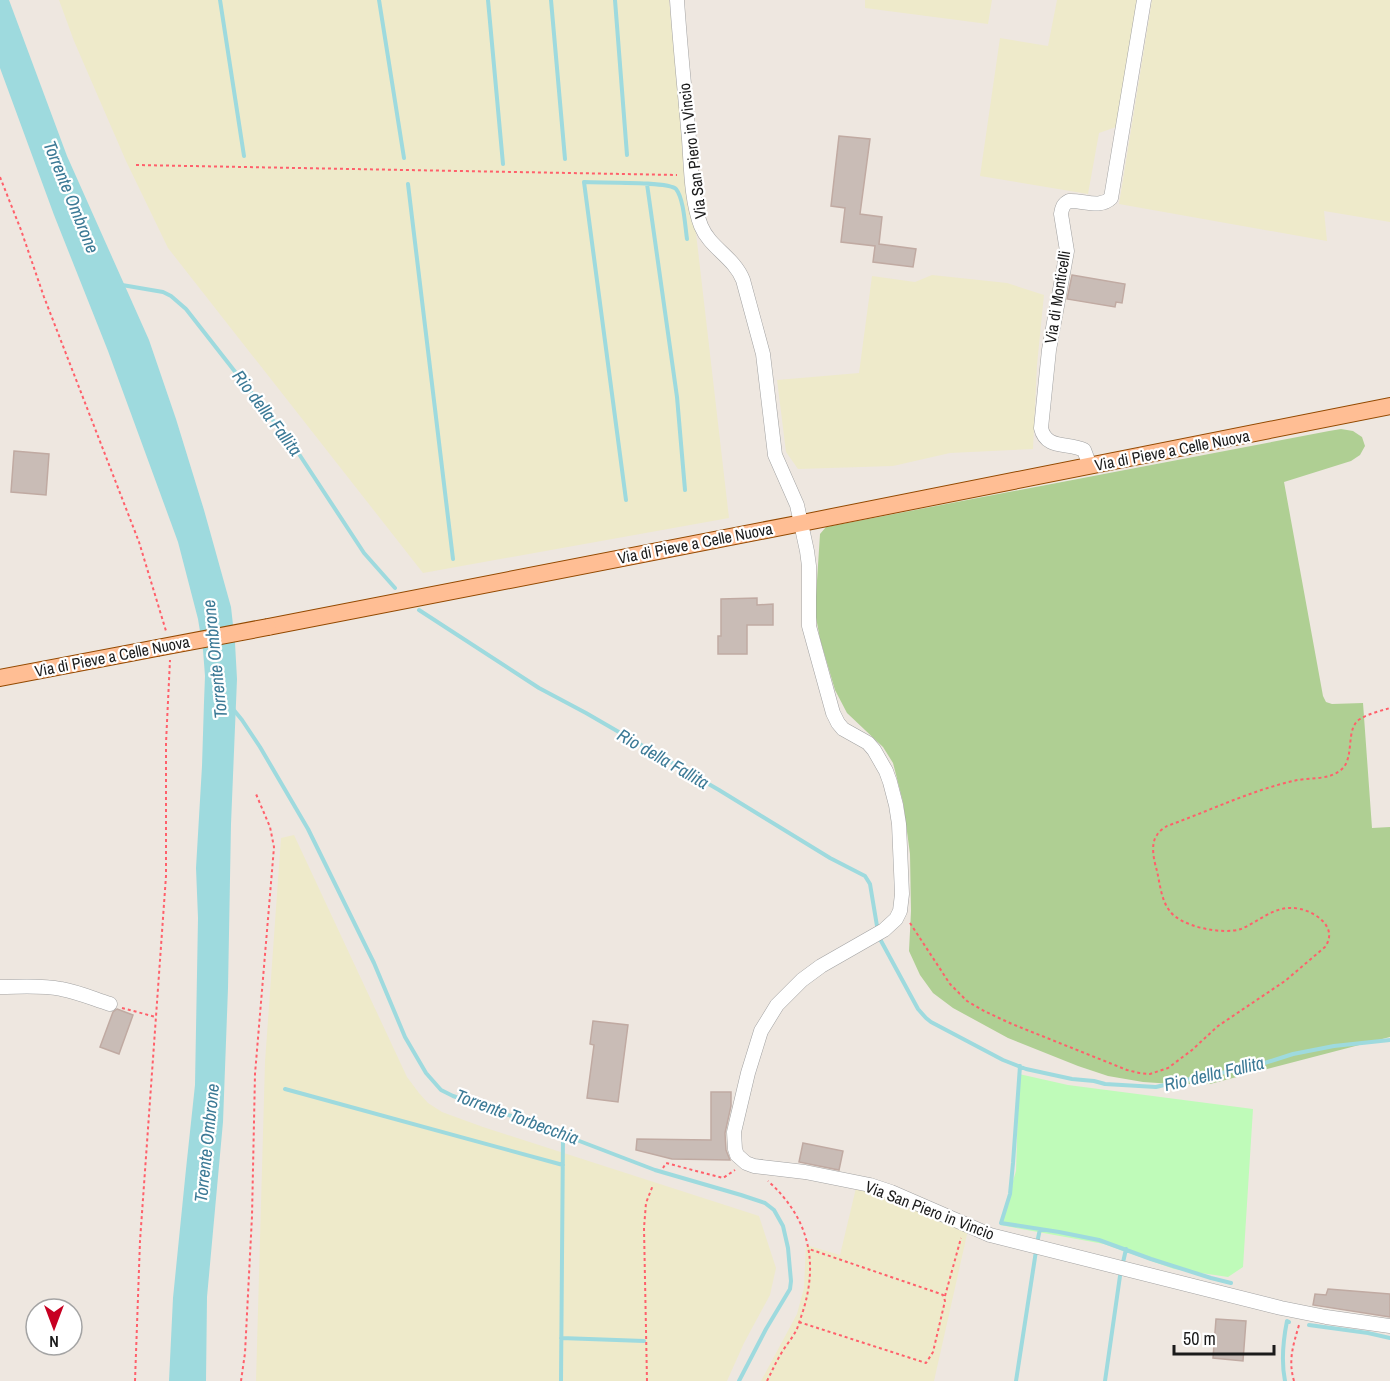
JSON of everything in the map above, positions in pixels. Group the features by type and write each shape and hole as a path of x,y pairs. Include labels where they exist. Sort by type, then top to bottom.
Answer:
{"main road":[{"name":"Via di Pieve a Celle Nuova","path":"0,678 164,651 268,627 1390,406"}],"street":[{"name":"Via San Piero in Vincio","path":"677,0 697,214 710,242 739,270 743,279 763,354 774,448 802,523 809,566 809,626 833,713 837,723 843,729 868,743 874,750 886,771 896,805 902,894 900,911"},
{"name":"Via di Monticelli","path":"1090,466 1084,450 1051,442 1044,437 1041,428 1049,350 1067,251 1060,214 1065,203 1069,201 1099,204 1111,198 1144,0"},
{"path":"746,1163 737,1155 734,1132 757,1041 769,1016 784,996 802,980 821,966 884,930 896,919 900,911"},
{"path":"0,987 61,989 110,1004"},
{"name":"Via San Piero in Vincio","path":"746,1163 870,1185 990,1234 1302,1312 1390,1326"}],"path":[{"path":"136,165 692,176"},
{"path":"0,177 139,542 166,631"},
{"path":"135,1381 140,1241 166,876 164,651"},
{"path":"900,911 950,984 967,1001 1012,1024 1127,1070 1150,1074 1168,1068 1218,1026 1286,981 1325,947 1330,936 1328,928 1319,917 1306,910 1292,908 1281,909 1233,931 1204,928 1178,920 1169,911 1163,898 1155,866 1154,842 1157,835 1167,826 1248,794 1291,781 1321,778 1341,770 1348,758 1355,723 1390,708"},
{"path":"241,1381 245,1353 252,1216 258,1028 274,847 270,827 256,794"},
{"path":"110,1004 156,1017"},
{"path":"663,1168 666,1163 723,1178 746,1163"},
{"path":"766,1179 783,1194 796,1214 806,1237 809,1250 810,1286 797,1328 766,1381"},
{"path":"646,1381 644,1228 646,1203 653,1185"},
{"path":"799,1322 926,1363 933,1352 944,1298 965,1224"},
{"path":"809,1250 938,1293 944,1298"},
{"path":"1294,1381 1291,1351 1302,1312"}],"shaded area":[{"path":"59,0 669,0 729,518 423,573 168,248 126,161 74,41"},
{"path":"865,0 992,0 988,24 865,8"},
{"path":"1057,0 1138,0 1116,127 1099,133 1088,194 980,176 1000,38 1048,46"},
{"path":"1152,0 1390,0 1390,222 1324,211 1327,241 1119,204"},
{"path":"932,275 1007,283 1044,295 1037,365 1033,449 950,453 893,466 798,469 786,452 777,380 859,373 872,276 915,282"},
{"path":"294,835 407,1077 428,1103 442,1112 483,1127 759,1216 776,1268 770,1295 727,1381 256,1381 265,1062 281,838"},
{"path":"856,1188 888,1195 968,1230 934,1381 761,1381 797,1314 804,1288 806,1245 840,1255"}],"green space":[{"path":"1341,429 1353,431 1362,437 1365,446 1360,455 1351,461 1284,482 1323,696 1326,702 1332,704 1363,703 1372,828 1390,827 1390,1037 1210,1084 1173,1084 1108,1076 1078,1066 1008,1038 953,1008 933,993 920,975 909,951 910,854 903,802 893,763 883,747 847,713 835,690 820,639 815,612 820,534 826,527"},
{"path":"1019,1074 1068,1085 1253,1109 1243,1267 1228,1277 1174,1269 1104,1244 1000,1225 1016,1171"}],"water":[{"name":"Torrente Ombrone","path":"0,0 9,0 67,156 149,340 204,510 231,607 237,679 228,988 223,1122 207,1297 206,1381 169,1381 173,1298 195,1085 198,918 196,868 205,676 203,650 198,619 178,542 0,68"}],"building":[{"path":"839,136 870,139 860,214 882,217 879,244 916,249 913,267 873,262 875,246 841,242 845,208 831,206"},
{"path":"1072,275 1125,284 1122,303 1116,302 1115,307 1067,299"},
{"path":"14,451 49,454 46,495 11,492"},
{"path":"757,598 757,605 773,604 773,625 747,625 747,654 718,654 718,636 721,636 721,599"},
{"path":"117,1009 133,1015 119,1054 100,1047 113,1012"},
{"path":"593,1021 628,1025 618,1102 587,1098 594,1045 590,1044"},
{"path":"711,1092 731,1092 731,1106 725,1133 726,1150 730,1160 672,1159 636,1150 637,1139 711,1140"},
{"path":"803,1143 843,1151 839,1170 799,1162"},
{"path":"1328,1289 1390,1294 1390,1317 1313,1305 1315,1294 1326,1295"},
{"path":"1216,1319 1246,1321 1243,1361 1213,1358"}],"waterway":[{"path":"220,0 244,156"},
{"path":"379,0 404,158"},
{"path":"488,0 503,164"},
{"path":"551,0 565,159"},
{"path":"615,0 627,155"},
{"path":"626,500 584,182 671,186 679,193 687,239"},
{"path":"408,184 453,559"},
{"path":"647,184 677,397 685,490"},
{"name":"Rio della Fallita","path":"122,285 163,292 186,309 297,451 364,553 395,588"},
{"name":"Rio della Fallita","path":"419,610 539,688 719,790 830,858 865,876 870,884 877,926"},
{"name":"Torrente Torbecchia","path":"233,709 260,747 308,829 374,963 405,1037 426,1073 441,1090 655,1170 765,1203 774,1210 783,1226 788,1248 790,1289 739,1381"},
{"name":"Rio della Fallita","path":"880,939 918,1009 931,1022 1003,1060 1026,1069 1072,1079 1105,1084 1156,1087 1252,1067 1293,1054 1334,1046 1390,1040"},
{"path":"1020,1066 1010,1194 1001,1223 1099,1240 1151,1259 1231,1283"},
{"path":"285,1089 563,1165"},
{"path":"561,1381 563,1135"},
{"path":"1037,1243 1040,1229"},
{"path":"1105,1381 1126,1249"},
{"path":"1016,1381 1036,1251"},
{"path":"1285,1381 1284,1336 1287,1321 1289,1322"},
{"path":"1309,1325 1390,1338"},
{"path":"561,1338 644,1341"}]}
